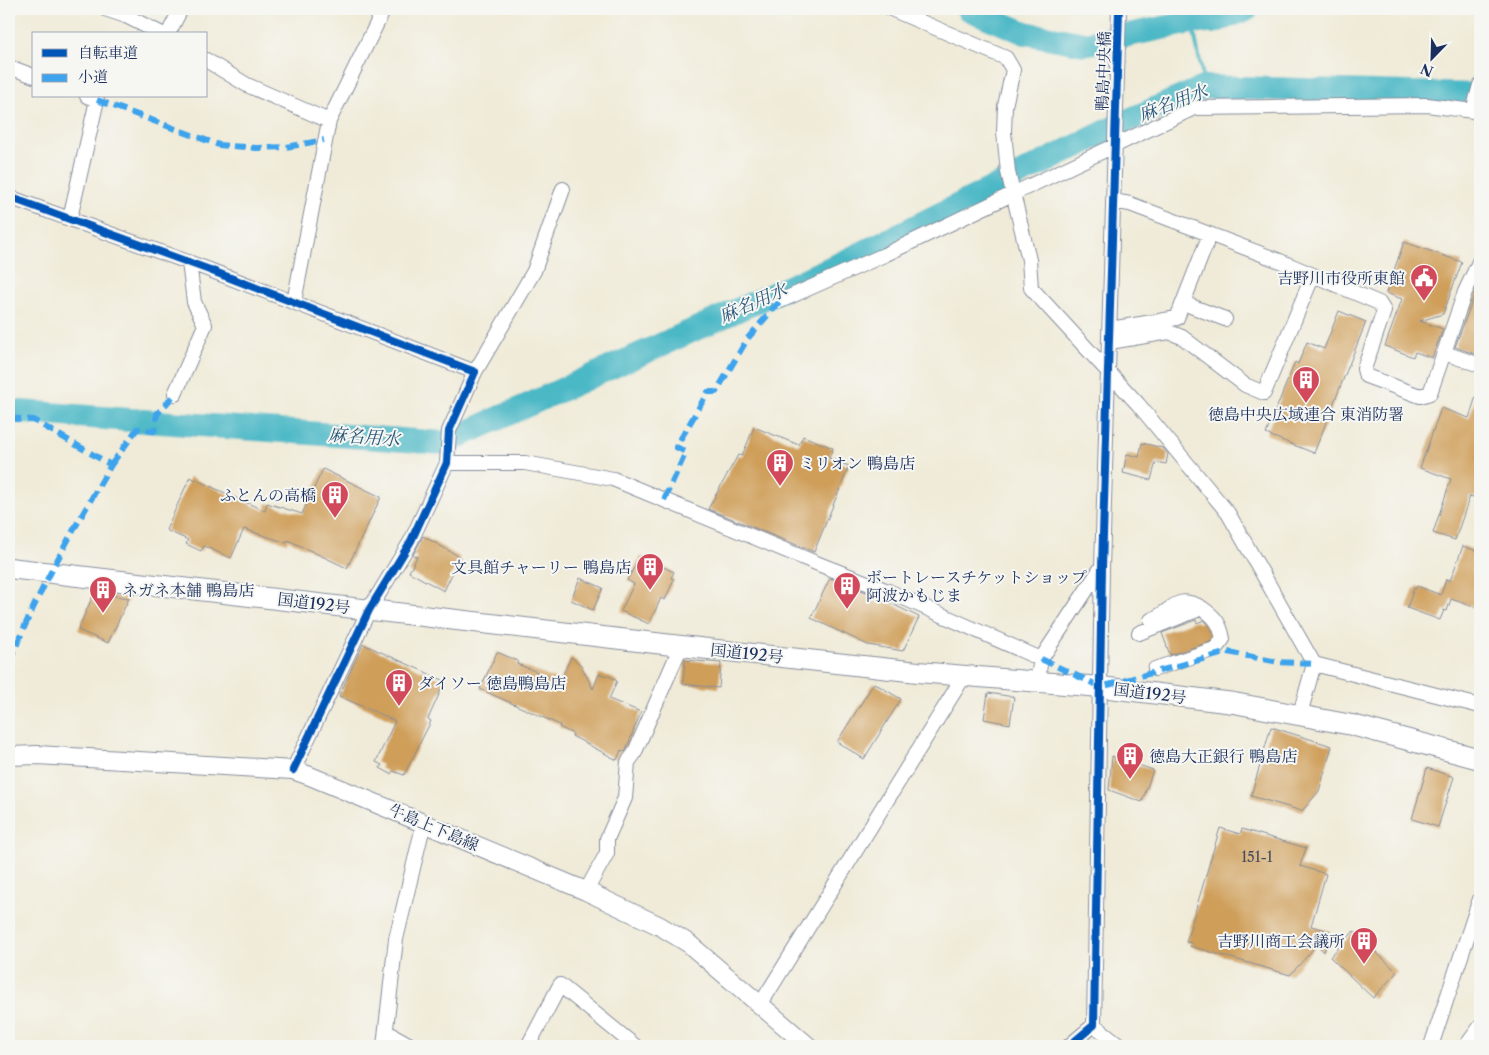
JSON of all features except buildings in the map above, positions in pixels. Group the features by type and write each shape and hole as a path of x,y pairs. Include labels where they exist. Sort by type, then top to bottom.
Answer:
{"highway":[{"name":"国道192号","path":"9,568 681,646 964,676 1101,687 1300,714 1480,759"}],"main road":[{"name":"牛島上下島線","path":"9,756 37,755 293,770 424,822 586,891 660,926 688,944 808,1046"}],"street":[{"path":"105,9 126,16 158,32"},
{"path":"169,32 180,9"},
{"path":"294,302 329,121 384,9"},
{"path":"891,9 1006,58 1013,70 1005,106 1004,123 1008,172 1029,260 1031,288 1177,449 1228,513 1314,664 1300,714"},
{"name":"鴨島中央橋","path":"1094,1025 1102,568 1119,9"},
{"path":"208,61 247,85 329,121"},
{"path":"9,67 32,75"},
{"path":"780,300 884,255 1114,139 1194,108 1427,105 1476,109 1480,85"},
{"path":"70,218 97,100 92,98"},
{"path":"293,770 369,610 411,541 447,457 449,431 475,372 534,271 563,189"},
{"path":"9,197 189,262 475,372"},
{"path":"1113,201 1130,204 1313,274 1379,303 1384,311 1364,369 1366,376 1420,396 1430,393 1465,292 1480,260"},
{"path":"1110,335 1177,318 1206,244"},
{"path":"175,394 205,325 194,302 189,262"},
{"path":"1110,335 1169,332 1182,337 1245,385 1264,393 1313,274"},
{"path":"1183,303 1225,319"},
{"path":"1444,354 1480,365"},
{"path":"447,457 524,463 613,479 821,565 888,590 1041,659"},
{"path":"1037,683 1041,659 1102,568"},
{"path":"1138,629 1202,608 1216,618 1221,626 1223,639 1221,645 1215,649 1155,669"},
{"path":"586,891 607,853 607,839 625,798 628,762 634,754 681,646"},
{"path":"1314,664 1480,706"},
{"path":"760,1005 964,676"},
{"path":"384,1046 396,939 424,822"},
{"path":"1431,1046 1480,899"},
{"path":"530,1046 560,985 634,1046"},
{"path":"1068,1046 1094,1025 1121,1046"},
{"path":"1466,1046 1480,1027"},
{"path":"387,1032 412,1046"}],"waterway":[{"path":"968,9 1025,33 1084,44 1192,22 1213,22 1247,9"},
{"path":"1192,22 1205,87"},
{"name":"麻名用水","path":"9,411 444,443 846,261 1129,120 1205,87 1480,95"}],"marked path":[{"path":"97,100 219,145 256,148 286,147 324,140"},
{"path":"664,500 686,452 676,447 708,392 716,392 748,338 780,301"},
{"path":"111,465 137,429 154,431 157,414 175,394"},
{"path":"9,418 33,420 111,465 43,587 9,664"},
{"path":"1041,659 1101,687 1228,652 1278,662 1314,664"}],"cycle path":[{"path":"1069,1046 1094,1025 1102,568 1119,9"},
{"path":"9,197 207,269 475,372 449,431 447,463 411,541 369,610 293,770"}],"place":[{"name":"吉野川市役所東館","path":"1424,302"},
{"name":"徳島中央広域連合 東消防署","path":"1306,404"},
{"name":"ミリオン 鴨島店","path":"780,487"},
{"name":"ふとんの高橋","path":"335,519"},
{"name":"文具館チャーリー 鴨島店","path":"650,591"},
{"name":"ボートレースチケットショップ 阿波かもじま","path":"847,610"},
{"name":"ネガネ本舗 鴨島店","path":"103,614"},
{"name":"ダイソー 徳島鴨島店","path":"399,707"},
{"name":"徳島大正銀行 鴨島店","path":"1130,780"},
{"name":"吉野川商工会議所","path":"1364,965"}]}
